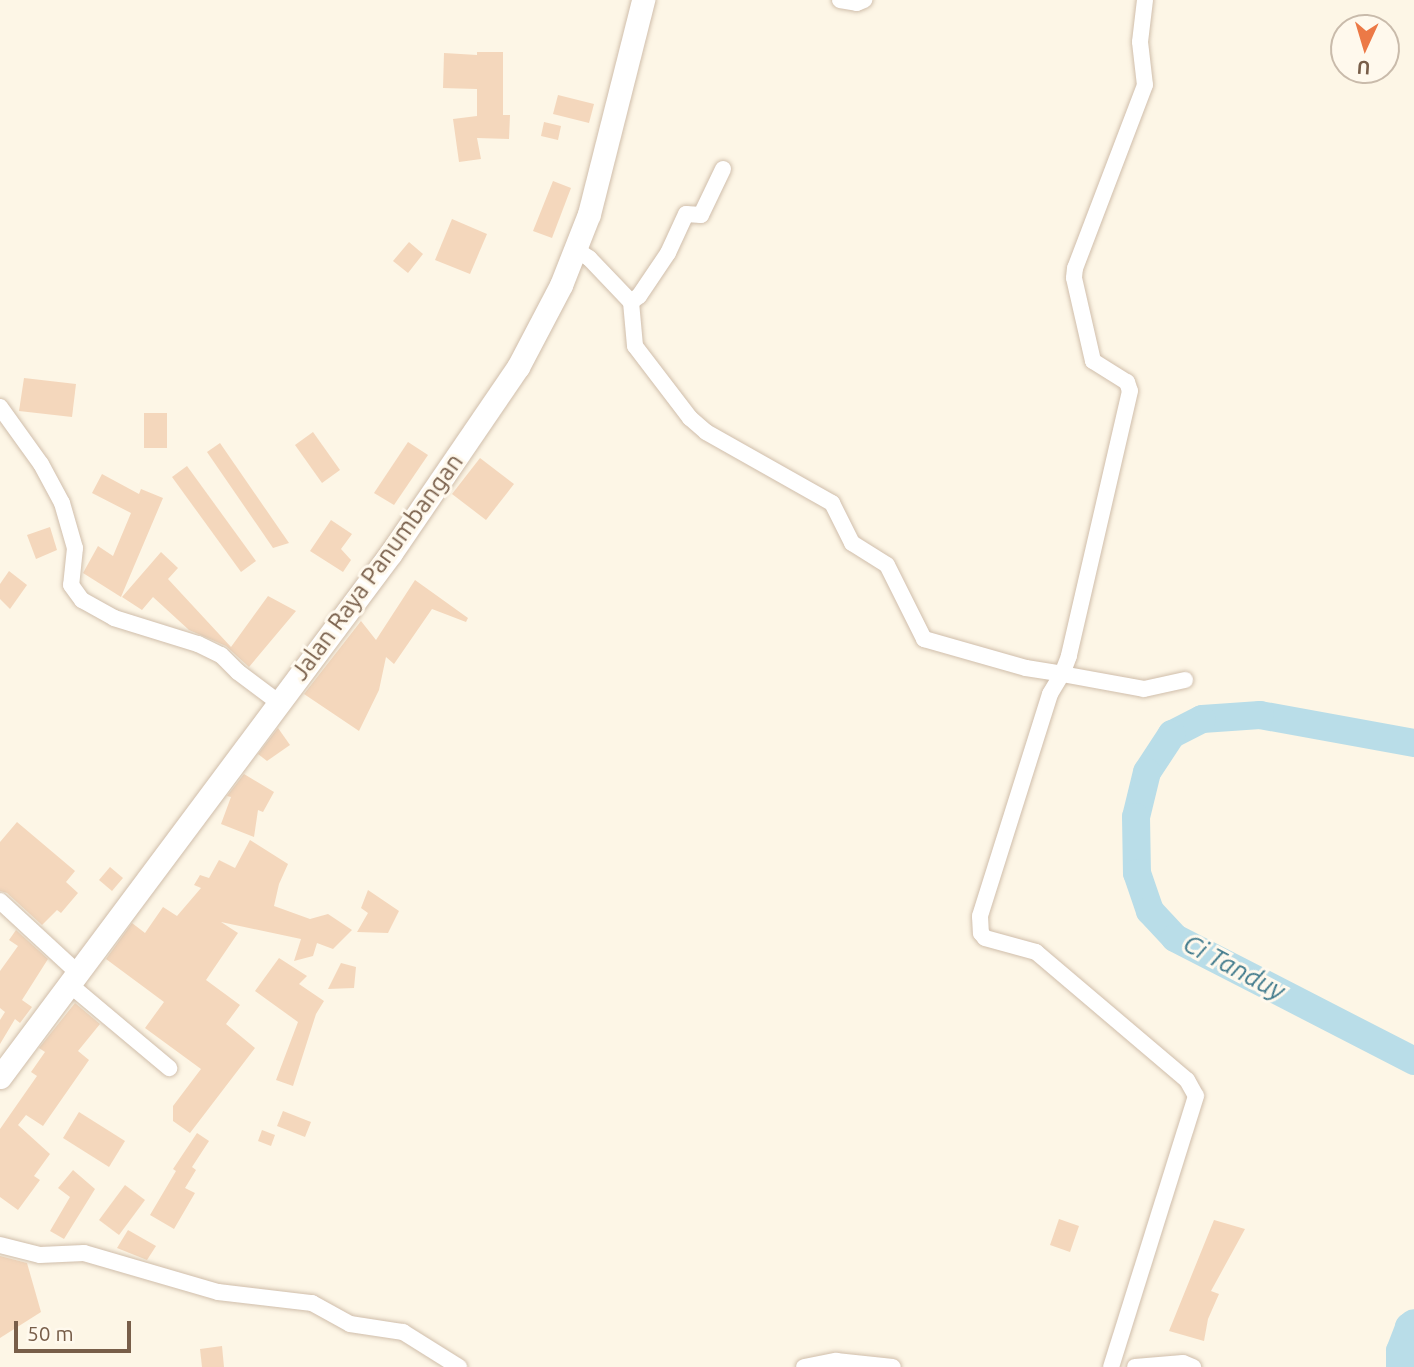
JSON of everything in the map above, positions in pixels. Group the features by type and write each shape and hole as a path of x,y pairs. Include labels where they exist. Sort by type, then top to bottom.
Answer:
{"main road":[{"name":"Jalan Raya Panumbangan","path":"0,1077 391,553 517,367 561,285 592,202 643,0"}],"street":[{"path":"841,0 857,3 864,0"},
{"path":"1111,1367 1196,1096 1186,1080 1036,952 985,938 981,933 980,916 1050,694 1069,656 1130,391 1127,382 1093,361 1074,278 1075,268 1145,85 1140,42 1145,0"},
{"path":"631,302 639,296 668,253 686,215 701,215 723,169"},
{"path":"575,249 589,258 631,302 635,346 690,418 706,432 832,503 850,540 887,565 924,639 1026,668 1094,682 1144,689 1185,680"},
{"path":"0,407 41,464 62,503 75,548 71,585 82,600 114,618 198,644 221,655 237,672 278,702"},
{"path":"0,901 73,978 169,1068"},
{"path":"0,1245 40,1255 84,1253 218,1292 312,1303 350,1324 404,1332 459,1367"},
{"path":"804,1367 836,1360 893,1367"},
{"path":"1135,1367 1183,1363 1194,1367"}],"building":[{"path":"477,52 503,52 503,115 510,115 509,139 477,138 481,159 459,162 453,119 477,116 477,89 443,88 444,53 477,55"},
{"path":"558,95 594,104 589,123 553,114"},
{"path":"544,122 561,126 558,140 541,136"},
{"path":"553,181 571,188 552,238 533,231"},
{"path":"452,219 487,234 470,274 435,260"},
{"path":"409,242 423,254 408,273 393,261"},
{"path":"24,378 76,384 72,417 19,411"},
{"path":"144,413 167,413 167,448 144,448"},
{"path":"313,432 340,470 322,483 295,445"},
{"path":"408,442 428,455 394,505 374,493"},
{"path":"220,443 289,543 273,548 207,452"},
{"path":"480,458 514,484 486,520 452,494"},
{"path":"187,466 256,561 241,572 172,477"},
{"path":"102,474 139,494 141,489 163,498 121,597 83,573 98,546 113,556 131,513 92,493"},
{"path":"331,520 352,534 341,549 351,560 343,572 310,551"},
{"path":"50,527 57,550 36,559 27,535"},
{"path":"161,552 178,568 168,579 231,647 268,596 296,611 249,667 226,646 189,630 153,597 142,610 122,597"},
{"path":"9,571 27,585 10,609 0,599 0,584"},
{"path":"415,580 468,618 466,622 432,609 394,664 386,657 379,690 359,731 304,694 361,621 376,640"},
{"path":"278,728 290,745 267,761 258,754"},
{"path":"244,774 274,792 263,812 258,810 254,837 221,824 231,797 227,796"},
{"path":"17,822 75,871 66,882 78,893 61,913 57,910 42,925 7,893 0,891 0,842"},
{"path":"250,840 288,864 279,884 274,906 310,919 328,914 352,930 333,949 317,943 313,956 294,961 301,939 221,922 238,933 206,980 240,1005 226,1024 255,1048 190,1133 173,1121 173,1106 201,1069 145,1028 164,1002 106,959 132,923 145,933 163,907 177,916 201,888 194,885 200,875 209,878 219,860 235,868"},
{"path":"110,867 123,878 112,891 99,880"},
{"path":"368,890 399,911 388,933 357,932 368,913 361,908"},
{"path":"16,930 48,959 22,1000 32,1007 20,1023 15,1019 0,1044 0,1020 5,1012 0,1008 0,971 18,946 9,940"},
{"path":"279,958 307,976 299,984 324,1001 316,1014 293,1086 276,1080 298,1022 255,991"},
{"path":"341,963 356,967 354,988 328,989"},
{"path":"75,1003 100,1024 78,1051 89,1060 43,1126 26,1115 18,1125 50,1154 34,1176 40,1180 18,1210 0,1197 0,1129 37,1076 31,1072 45,1052 39,1048"},
{"path":"283,1111 311,1122 305,1137 277,1126"},
{"path":"79,1112 125,1141 109,1167 63,1138"},
{"path":"262,1130 275,1135 271,1146 258,1141"},
{"path":"197,1133 209,1141 192,1167 196,1170 185,1188 195,1193 174,1229 150,1215 176,1171 173,1169"},
{"path":"73,1170 95,1189 64,1239 50,1231 70,1197 58,1188"},
{"path":"125,1185 145,1200 119,1235 99,1220"},
{"path":"1059,1219 1079,1226 1070,1252 1050,1245"},
{"path":"1214,1220 1245,1229 1211,1291 1219,1294 1208,1319 1204,1341 1169,1331"},
{"path":"128,1230 156,1246 147,1260 117,1248"},
{"path":"0,1256 27,1263 41,1312 0,1338"},
{"path":"222,1346 224,1367 202,1367 200,1349"}],"waterway":[{"name":"Ci Tanduy","path":"1414,743 1260,715 1202,719 1172,734 1147,772 1136,817 1137,873 1150,911 1175,938 1414,1061"},
{"name":"Ci Tanduy","path":"1400,1367 1400,1351 1409,1327 1414,1323"}]}
